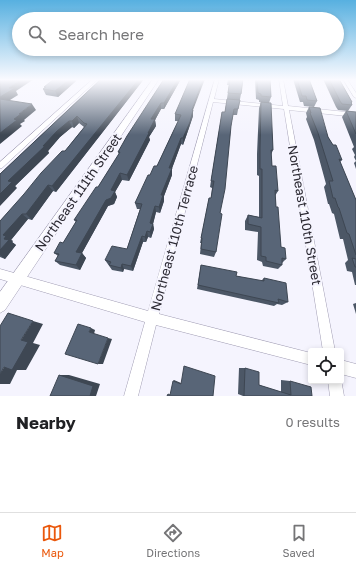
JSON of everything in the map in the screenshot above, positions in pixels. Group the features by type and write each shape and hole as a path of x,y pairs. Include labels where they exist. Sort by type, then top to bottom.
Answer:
{"street":[{"path":"0,166 76,97"},
{"name":"Northeast 111th Street","path":"0,305 143,97"},
{"name":"Northeast 110th Street","path":"284,97 328,348"},
{"path":"211,100 356,116"},
{"name":"Northeast 110th Terrace","path":"131,396 211,100"},
{"path":"0,274 152,318 308,359"},
{"path":"344,368 356,371"},
{"path":"335,384 337,396"}],"building":[{"path":"81,97 124,97 52,186 48,185 26,214 22,214 3,235 6,236 4,239 9,240 0,250 0,221 41,173 62,151 65,151 87,124 77,116 72,121 69,121 57,131 43,146 45,146 8,181 12,182 0,194 0,174"},
{"path":"152,97 167,97 164,103 161,103 151,119 155,119 127,175 120,173 111,190 115,191 111,198 106,200 76,252 82,253 76,265 55,261 59,254 54,253 60,242 63,243 77,220 74,220 96,187 98,187 120,152 118,152"},
{"path":"182,97 196,97 190,122 183,138 181,138 169,168 172,168 161,195 163,195 159,207 155,206 150,223 153,224 150,232 147,231 145,237 142,236 131,266 122,264 121,268 109,265 111,262 105,260 112,246 127,249 142,204 135,203 148,175 150,175 154,166 157,166 181,115 175,114"},
{"path":"306,97 316,97 317,101 307,100"},
{"path":"338,97 349,97 352,105 342,104"},
{"path":"0,99 32,104 14,119 17,120 0,133"},
{"path":"227,99 240,100 238,109 234,109 231,126 225,189 220,213 222,214 216,252 201,249 201,238 214,181 211,181 222,112 225,112"},
{"path":"261,102 271,103 273,150 271,150 272,166 276,166 278,191 275,190 276,207 278,207 281,247 285,248 286,259 282,258 282,265 266,261 266,257 261,256 261,227 248,224 248,215 262,218 262,169 260,169"},
{"path":"309,107 320,108 328,137 333,145 336,145 342,160 339,159 356,200 356,255 335,198 333,198 329,181 333,181"},
{"path":"346,111 356,112 356,134"},
{"path":"352,258 356,259 356,267 355,267"},
{"path":"201,265 237,272 236,276 264,281 264,278 286,283 288,302 278,299 279,303 198,285"},
{"path":"8,313 33,321 21,340 28,342 12,370 4,367 0,374 0,326"},
{"path":"78,324 91,328 89,332 108,338 98,364 65,354"},
{"path":"184,366 215,376 213,396 167,396 168,394 170,395 173,381 181,384"},
{"path":"245,368 259,372 259,385 291,395 290,381 311,387 312,396 244,396"},
{"path":"59,375 93,386 90,396 50,396"}]}
